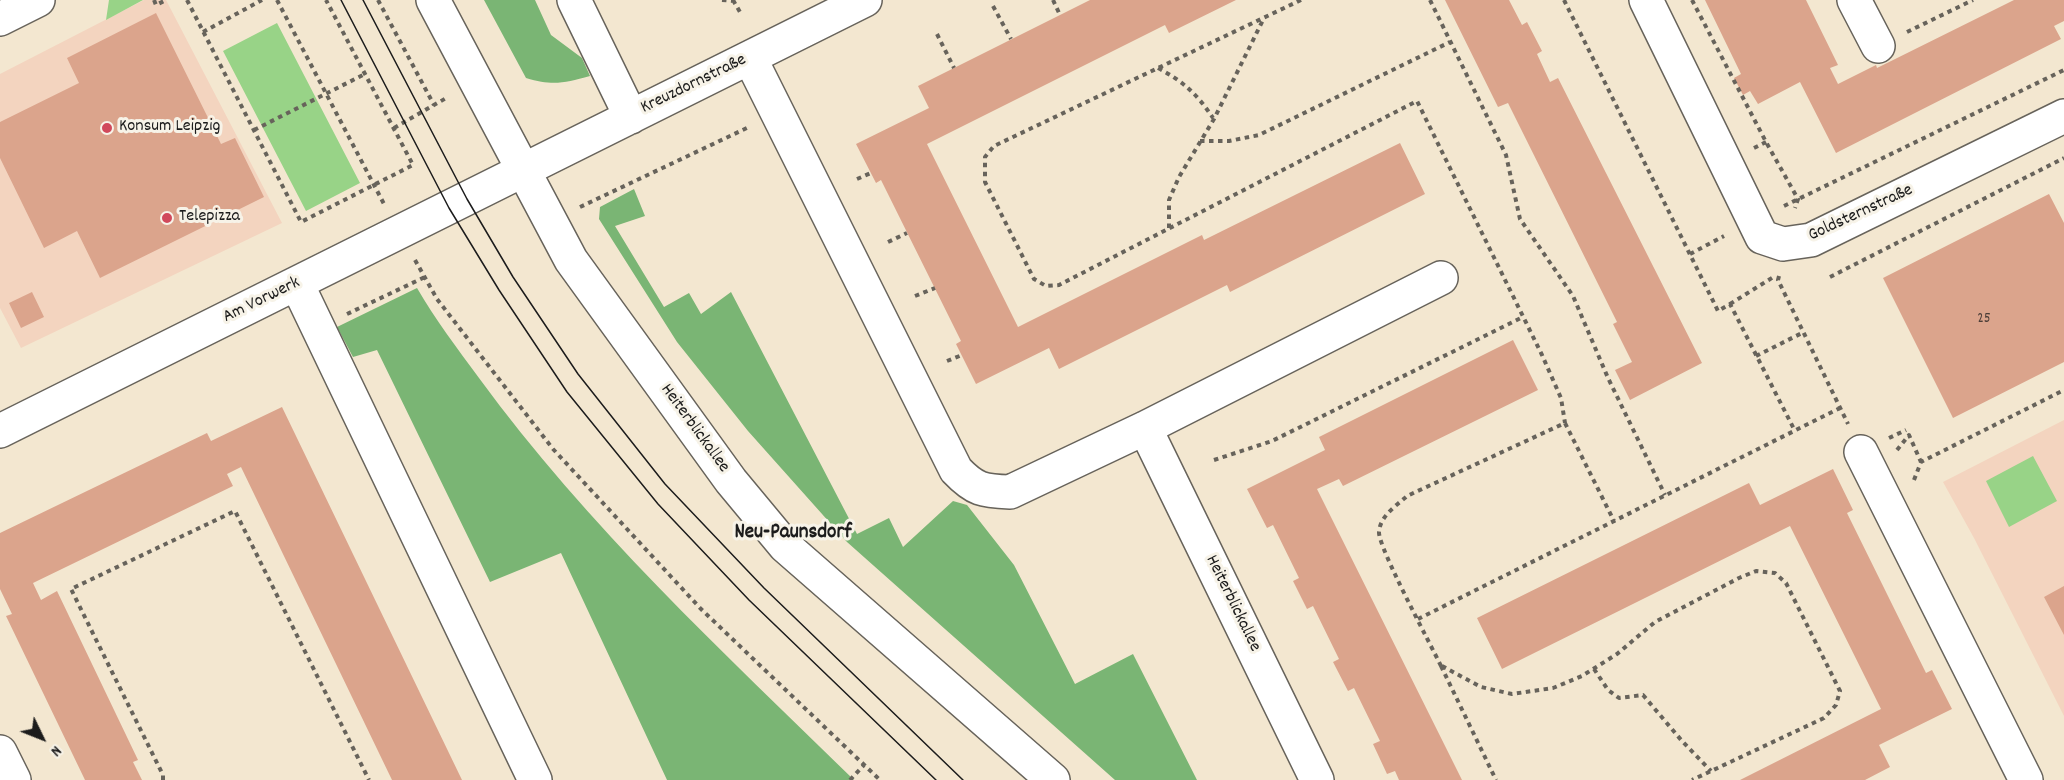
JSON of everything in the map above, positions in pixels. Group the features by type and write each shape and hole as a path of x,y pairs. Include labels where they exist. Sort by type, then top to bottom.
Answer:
{"street":[{"path":"0,19 38,0"},
{"name":"Heiterblickallee","path":"433,0 571,260 731,481 785,546 1053,780"},
{"path":"574,0 631,117"},
{"name":"Kreuzdornstraße","path":"524,171 865,0"},
{"path":"1646,0 1761,237 1783,244"},
{"path":"1854,0 1878,46"},
{"path":"750,58 956,470 970,485 987,491 1010,492 1145,428 1441,278"},
{"name":"Goldsternstraße","path":"1783,244 1811,240 2064,116"},
{"name":"Am Vorwerk","path":"0,431 524,171"},
{"path":"297,284 534,780"},
{"name":"Heiterblickallee","path":"1145,428 1317,780"},
{"path":"1861,452 2026,780"},
{"path":"0,752 14,780"}],"path":[{"path":"153,0 156,5 166,0"},
{"path":"187,0 301,222 413,165 326,0"},
{"path":"203,32 262,0"},
{"path":"277,0 375,186"},
{"path":"378,0 434,105"},
{"path":"722,0 734,1 740,12"},
{"path":"1053,0 1060,15"},
{"path":"1301,0 994,146 985,157 985,182 1034,279 1046,286 1059,285 1417,101 1523,316 1561,398 1565,423 1614,521"},
{"path":"1430,0 1506,155 1520,219 1574,296 1608,378 1665,495"},
{"path":"1564,0 1718,311 1730,304 1795,431"},
{"path":"1692,0 1798,199 1783,244 1779,280 1861,452"},
{"path":"1878,46 1973,0"},
{"path":"993,6 1011,39"},
{"path":"1169,228 1169,200 1179,177 1214,119 1264,18"},
{"path":"937,34 954,68"},
{"path":"1200,141 1229,141 1259,135 1450,42"},
{"path":"1158,68 1180,80 1199,98 1214,119"},
{"path":"1689,254 2064,70"},
{"path":"254,130 365,74"},
{"path":"394,128 455,93"},
{"path":"580,207 777,113"},
{"path":"1758,146 1766,142"},
{"path":"1830,278 2064,158"},
{"path":"857,179 871,173"},
{"path":"888,242 908,233"},
{"path":"338,318 425,277 437,299 553,449 701,609 880,780"},
{"path":"915,296 935,288"},
{"path":"1214,460 1272,441 1523,316"},
{"path":"1756,356 1804,332"},
{"path":"947,361 962,355"},
{"path":"1896,521 1921,462 2064,390"},
{"path":"1418,619 1840,408"},
{"path":"1496,780 1386,553 1379,532 1386,514 1407,496 1565,423"},
{"path":"1909,435 1921,462"},
{"path":"163,780 163,775 71,589 235,511 369,780"},
{"path":"1441,666 1482,687 1512,694 1552,688 1594,669 1617,654 1655,622 1756,570 1775,573 1786,583 1840,691 1836,705 1824,718 1692,780"},
{"path":"1594,669 1608,690 1619,698 1643,695 1711,771"},
{"path":"850,780 864,765"}],"shaded area":[{"path":"144,0 166,0 282,223 21,348 0,308 0,74"},
{"path":"2064,420 2064,716 1974,538 1943,482"}],"green space":[{"path":"109,0 143,0 106,20"},
{"path":"484,0 535,0 551,35 582,58 590,76 558,83 526,78"},
{"path":"277,23 360,183 306,211 223,51"},
{"path":"634,189 645,216 615,226 664,307 689,293 701,314 731,292 857,534 889,518 903,547 953,501 967,505 1014,565 1075,684 1133,654 1197,780 1115,780 847,542 748,431 677,342 599,219 600,207"},
{"path":"417,288 479,378 565,485 706,636 854,780 667,780 561,553 490,582 377,350 353,357 337,327"},
{"path":"2033,456 2057,501 2009,527 1986,481"}],"building":[{"path":"1090,0 1236,0 1169,33 1165,25 927,144 1018,327 1202,235 1204,240 1400,143 1425,194 1230,292 1227,285 1059,369 1049,348 976,384 956,344 961,341 881,180 876,183 856,144 929,108 918,86"},
{"path":"1445,0 1509,0 1522,25 1527,22 1542,51 1537,54 1550,82 1558,78 1702,363 1630,400 1615,370 1632,362 1613,324 1617,322 1508,103 1498,107"},
{"path":"1705,0 1806,0 1838,65 1830,68 1838,84 1876,65 1877,68 2014,0 2064,0 2064,21 2054,26 2061,39 1836,153 1800,82 1758,104 1750,91 1743,95 1734,78 1741,74"},
{"path":"156,13 221,144 235,138 264,197 100,278 77,231 44,248 0,158 0,122 79,83 67,58"},
{"path":"2049,194 2064,223 2064,362 1953,418 1883,278"},
{"path":"32,292 44,317 21,328 9,303"},
{"path":"1513,340 1538,390 1343,486 1339,479 1317,489 1462,780 1399,780 1395,771 1387,774 1373,744 1380,741 1354,688 1348,691 1333,662 1339,659 1313,606 1307,609 1293,581 1299,578 1273,525 1267,528 1247,489 1325,450 1319,437"},
{"path":"282,407 462,780 392,780 241,467 227,474 233,486 33,583 41,600 57,591 138,760 133,762 142,780 85,780 6,616 12,614 0,589 0,533 207,433 211,441"},
{"path":"1833,469 1853,510 1847,513 1926,673 1932,670 1952,709 1879,745 1890,767 1865,780 1740,780 1881,709 1790,526 1502,669 1477,618 1749,483 1760,505"},
{"path":"2064,586 2064,635 2044,597"}],"tram line":[{"path":"341,0 449,208 499,290 567,392 658,504 749,600 936,780"},
{"path":"363,0 467,199 513,277 578,374 665,484 764,588 963,780"}],"place":[{"name":"Konsum Leipzig","path":"107,128"},
{"name":"Telepizza","path":"167,218"}],"district":[{"name":"Neu-Paunsdorf","path":"793,534"}]}
